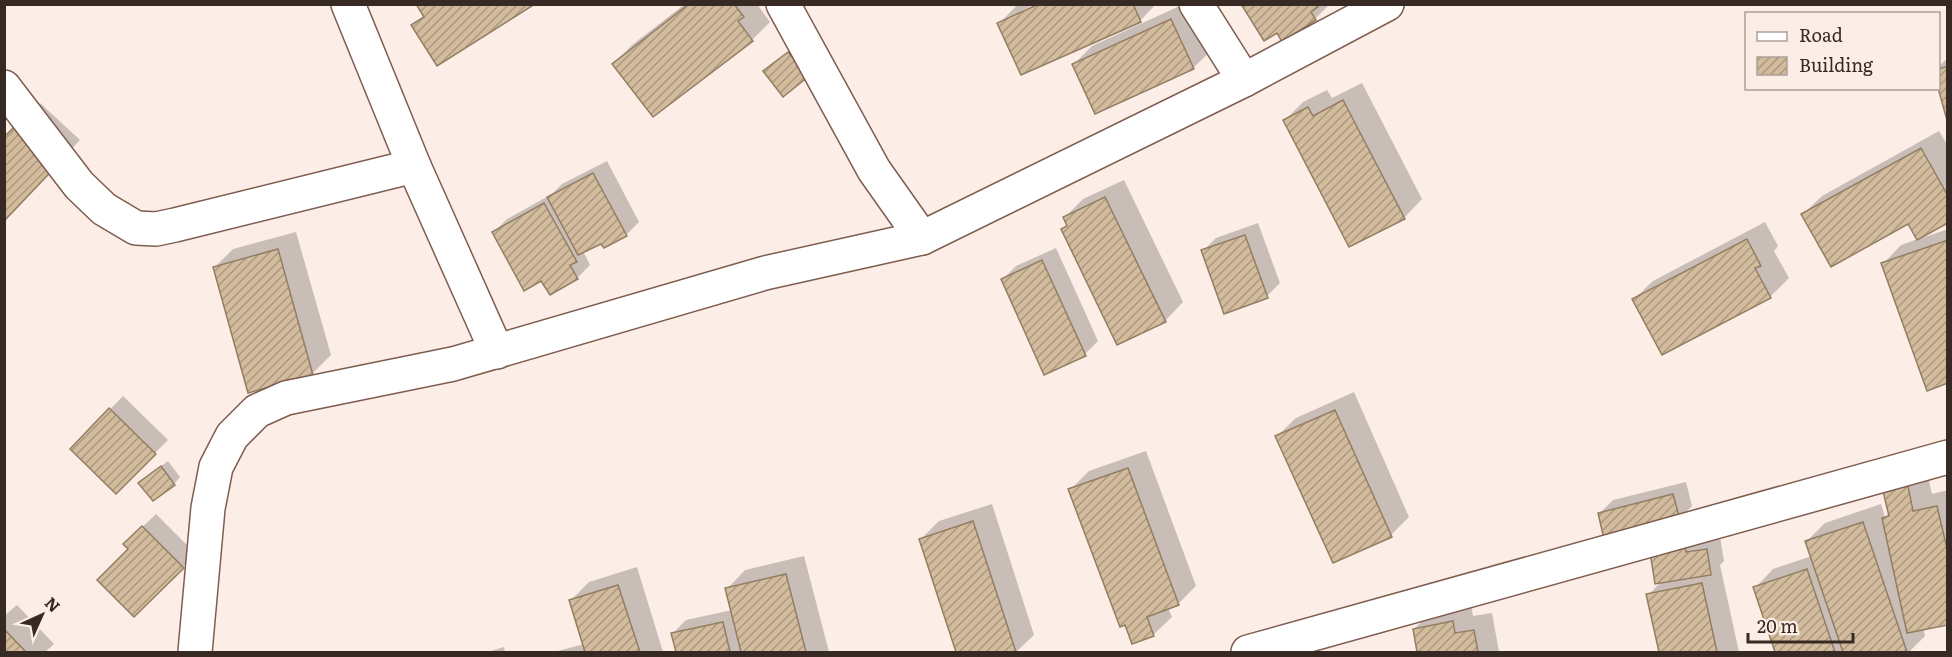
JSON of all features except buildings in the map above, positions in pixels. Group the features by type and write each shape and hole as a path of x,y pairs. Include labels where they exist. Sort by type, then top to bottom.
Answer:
{"street":[{"path":"348,4 414,166 497,352"},
{"path":"783,4 874,170 922,238"},
{"path":"1196,4 1244,80"},
{"path":"195,652 208,508 216,466 232,436 257,411 286,398 453,364 765,273 922,238 1244,80 1386,4"},
{"path":"4,87 79,185 104,209 136,228 156,229 175,225 414,166"},
{"path":"1248,652 1947,457"}]}
